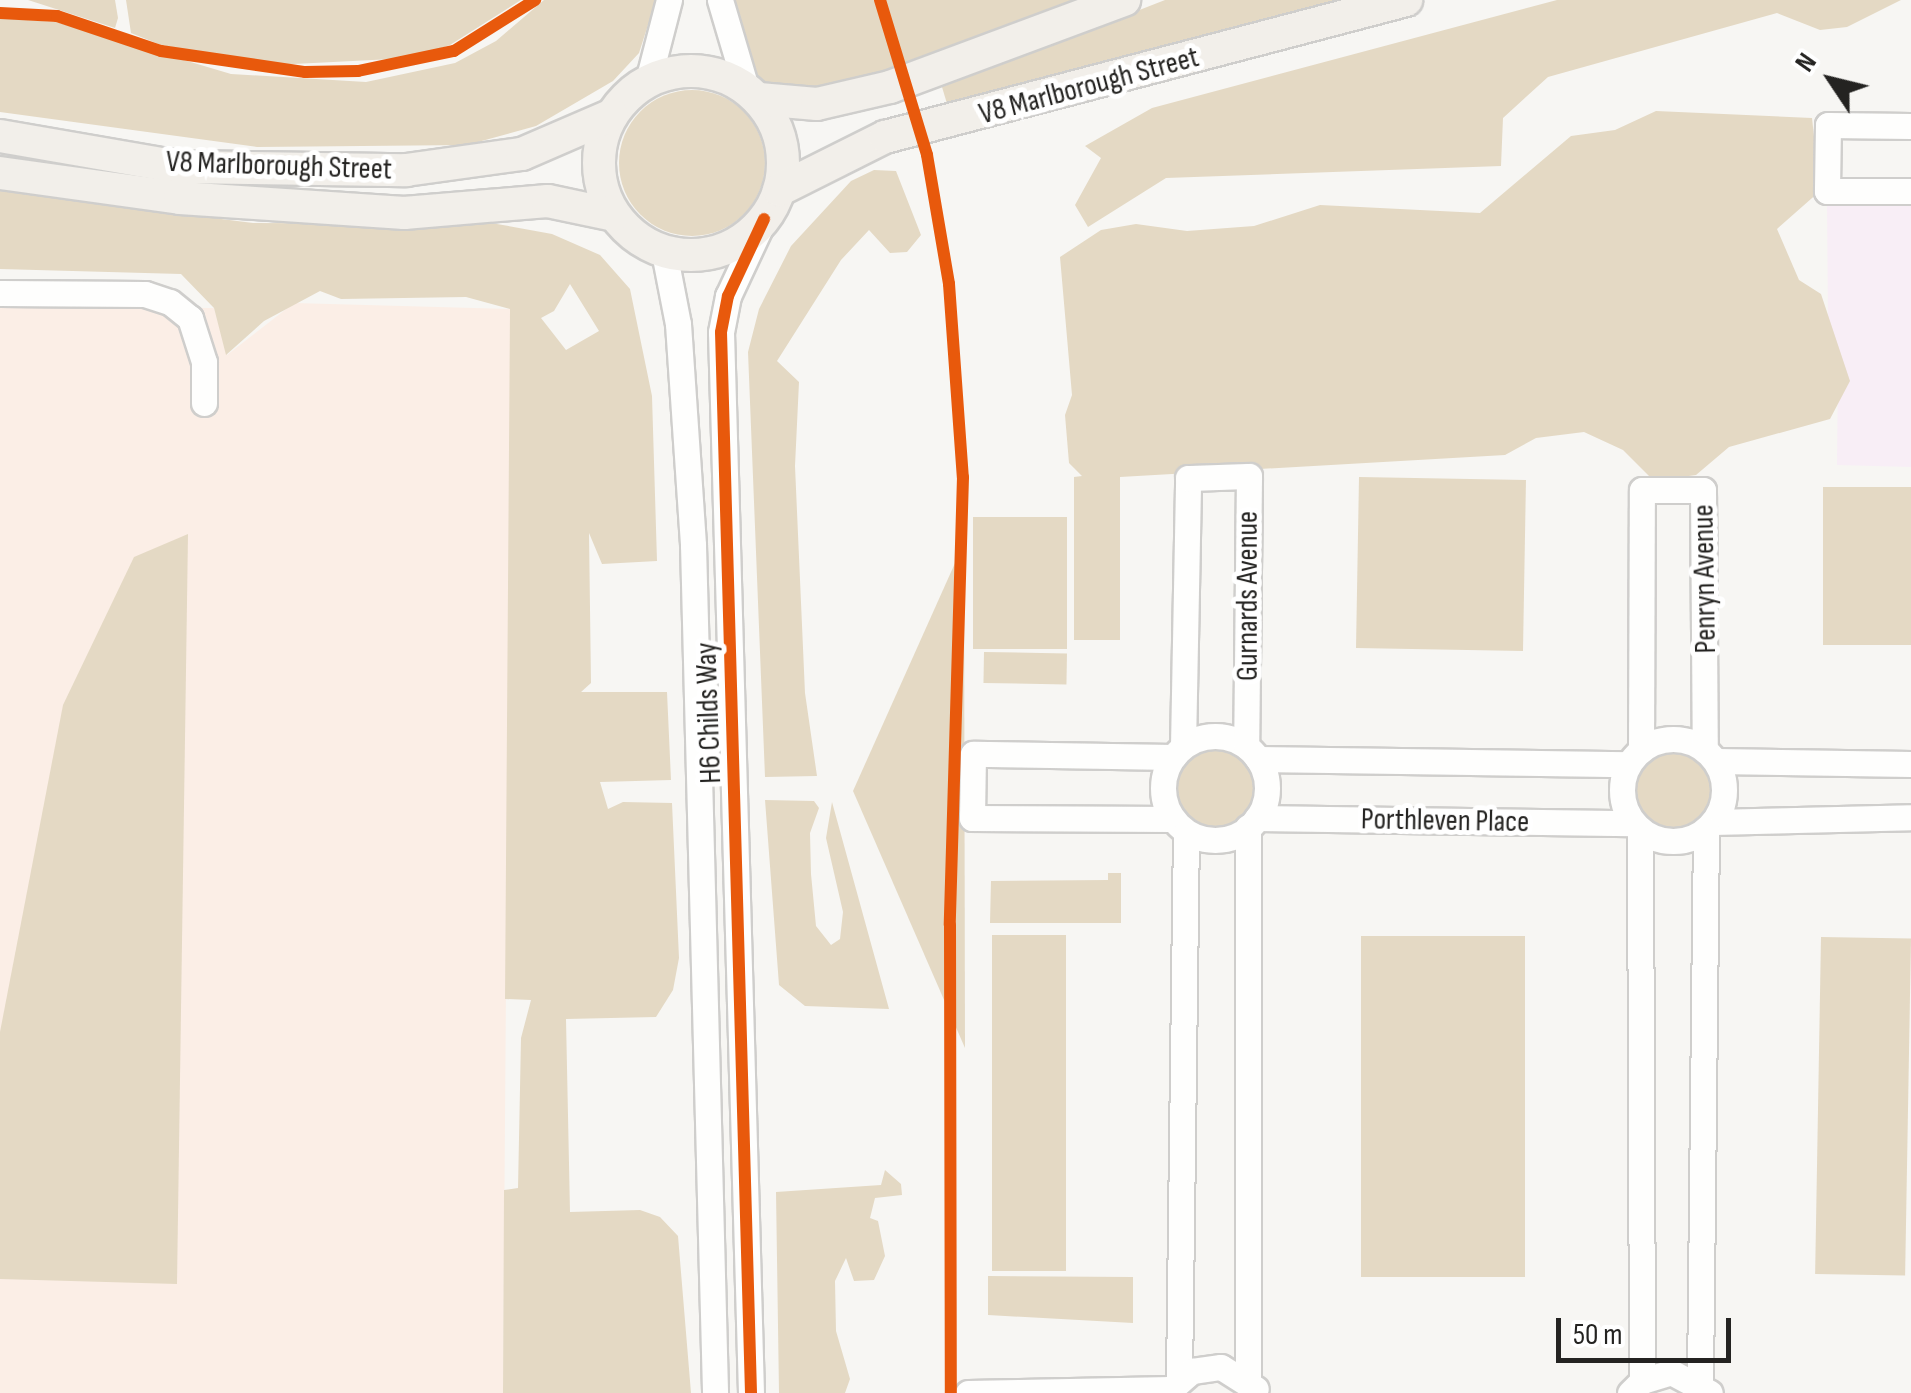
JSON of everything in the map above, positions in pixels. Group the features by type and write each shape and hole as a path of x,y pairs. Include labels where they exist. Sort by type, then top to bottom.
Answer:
{"main road":[{"name":"V8 Marlborough Street","path":"752,94 816,104 890,86 1124,0"},
{"name":"V8 Marlborough Street","path":"772,205 885,137 950,124 1406,0"},
{"path":"698,70 752,94 780,142 772,205 719,251 664,252 636,238 614,215 600,165 612,116 648,81 698,70"},
{"name":"V8 Marlborough Street","path":"0,136 180,167 406,170 522,154 612,116"},
{"name":"V8 Marlborough Street","path":"0,173 180,198 404,213 548,201 614,215"}],"street":[{"path":"648,81 669,0"},
{"path":"720,0 752,94"},
{"path":"1911,126 1828,125 1827,192 1911,191"},
{"name":"H6 Childs Way","path":"751,1393 720,332 728,296 772,205"},
{"name":"H6 Childs Way","path":"664,252 678,324 693,545 715,1393"},
{"path":"0,293 145,294 170,302 190,318 204,362 204,403"},
{"name":"Gurnards Avenue","path":"1178,752 1188,478 1248,476 1252,752"},
{"name":"Penryn Avenue","path":"1635,757 1642,490 1703,490 1711,755"},
{"path":"1252,823 1220,840 1179,825 972,818 973,754 1178,752 1214,736 1252,752 1266,788 1252,823 1253,1386"},
{"path":"1711,755 1725,792 1710,826 1705,1388 1672,1372 1636,1387 1637,826 1622,794 1635,757 1673,738 1711,755 1911,764"},
{"path":"1173,1387 1179,825 1163,788 1178,752"},
{"name":"Porthleven Place","path":"1252,752 1635,757"},
{"path":"1637,826 1673,842 1710,826 1911,818"},
{"name":"Porthleven Place","path":"1252,823 1637,826"},
{"path":"968,1393 1173,1387 1221,1367 1253,1386"}],"shaded area":[{"path":"28,0 115,0 118,18 115,28"},
{"path":"126,0 521,0 450,45 412,58 274,65 161,45 131,33"},
{"path":"544,0 656,0 639,53 613,81 536,126 467,145 257,147 0,112 0,18 56,22 231,74 366,82 455,63 496,41"},
{"path":"720,0 1124,0 890,87 759,99"},
{"path":"1165,0 1350,0 948,107 942,87"},
{"path":"1557,0 1901,0 1847,27 1820,30 1777,13 1548,77 1503,118 1501,166 1166,178 1088,227 1075,205 1101,158 1085,146 1152,108"},
{"path":"692,90 720,95 744,111 760,135 765,163 760,191 744,215 720,231 692,236 664,231 640,215 624,191 619,163 624,135 640,111 664,95"},
{"path":"1656,111 1812,118 1820,191 1777,229 1799,280 1821,294 1850,381 1830,419 1729,447 1696,475 1667,479 1652,479 1623,450 1584,432 1536,438 1505,455 1120,477 1120,640 1074,640 1074,477 1082,476 1069,463 1065,415 1072,395 1060,257 1101,230 1136,224 1187,231 1254,226 1320,205 1480,213 1571,136 1615,130"},
{"path":"874,170 896,171 921,235 907,252 890,253 869,230 841,260 777,361 799,382 795,466 805,693 817,776 765,777 748,352 759,309 791,246 851,181"},
{"path":"0,191 253,223 497,224 552,234 600,255 630,289 652,396 657,561 602,564 589,533 591,683 581,692 667,692 671,780 600,782 608,809 623,802 672,803 679,958 673,990 656,1017 566,1019 570,1212 640,1210 660,1217 678,1236 691,1393 503,1393 504,1190 518,1188 521,1038 531,1000 505,999 510,309 466,297 341,299 320,291 264,321 226,355 214,308 181,274 0,269","holes":["570,284 599,331 566,350 541,318 554,311"]},
{"path":"1827,204 1911,204 1911,467 1837,465 1838,368 1828,321"},
{"path":"294,303 511,309 503,1393 0,1393 0,307 214,308 227,355"},
{"path":"1359,477 1526,480 1523,651 1356,648"},
{"path":"1823,487 1911,487 1911,645 1823,645"},
{"path":"973,517 1067,517 1067,649 973,649"},
{"path":"188,534 177,1284 0,1279 0,1032 63,705 134,557"},
{"path":"964,543 965,1048 853,791"},
{"path":"984,652 1067,653 1066,684 983,683"},
{"path":"1214,745 1238,752 1250,764 1257,788 1250,812 1238,824 1214,831 1190,824 1178,812 1171,788 1178,764 1190,752"},
{"path":"1672,746 1696,753 1708,765 1715,789 1708,813 1696,825 1672,832 1648,825 1636,813 1629,789 1636,765 1648,753"},
{"path":"765,800 814,801 819,808 810,833 811,874 816,926 831,945 840,939 843,912 826,838 832,802 889,1009 805,1006 779,985"},
{"path":"1108,873 1121,873 1121,923 990,923 991,881 1108,880"},
{"path":"992,935 1066,935 1066,1271 992,1271"},
{"path":"1361,936 1525,936 1525,1277 1361,1277"},
{"path":"1821,937 1911,939 1905,1276 1815,1274"},
{"path":"885,1170 901,1184 902,1195 875,1198 870,1218 878,1221 885,1256 874,1280 854,1281 846,1258 835,1281 836,1331 850,1379 845,1393 779,1393 776,1192 881,1185"},
{"path":"988,1276 1133,1277 1133,1323 988,1315"}],"cycle path":[{"path":"0,13 57,16 161,51 305,72 358,71 454,51 535,0"},
{"path":"880,0 927,155 949,284 963,477 950,925 951,1393"},
{"path":"751,1393 721,332 728,296 764,219"}]}
